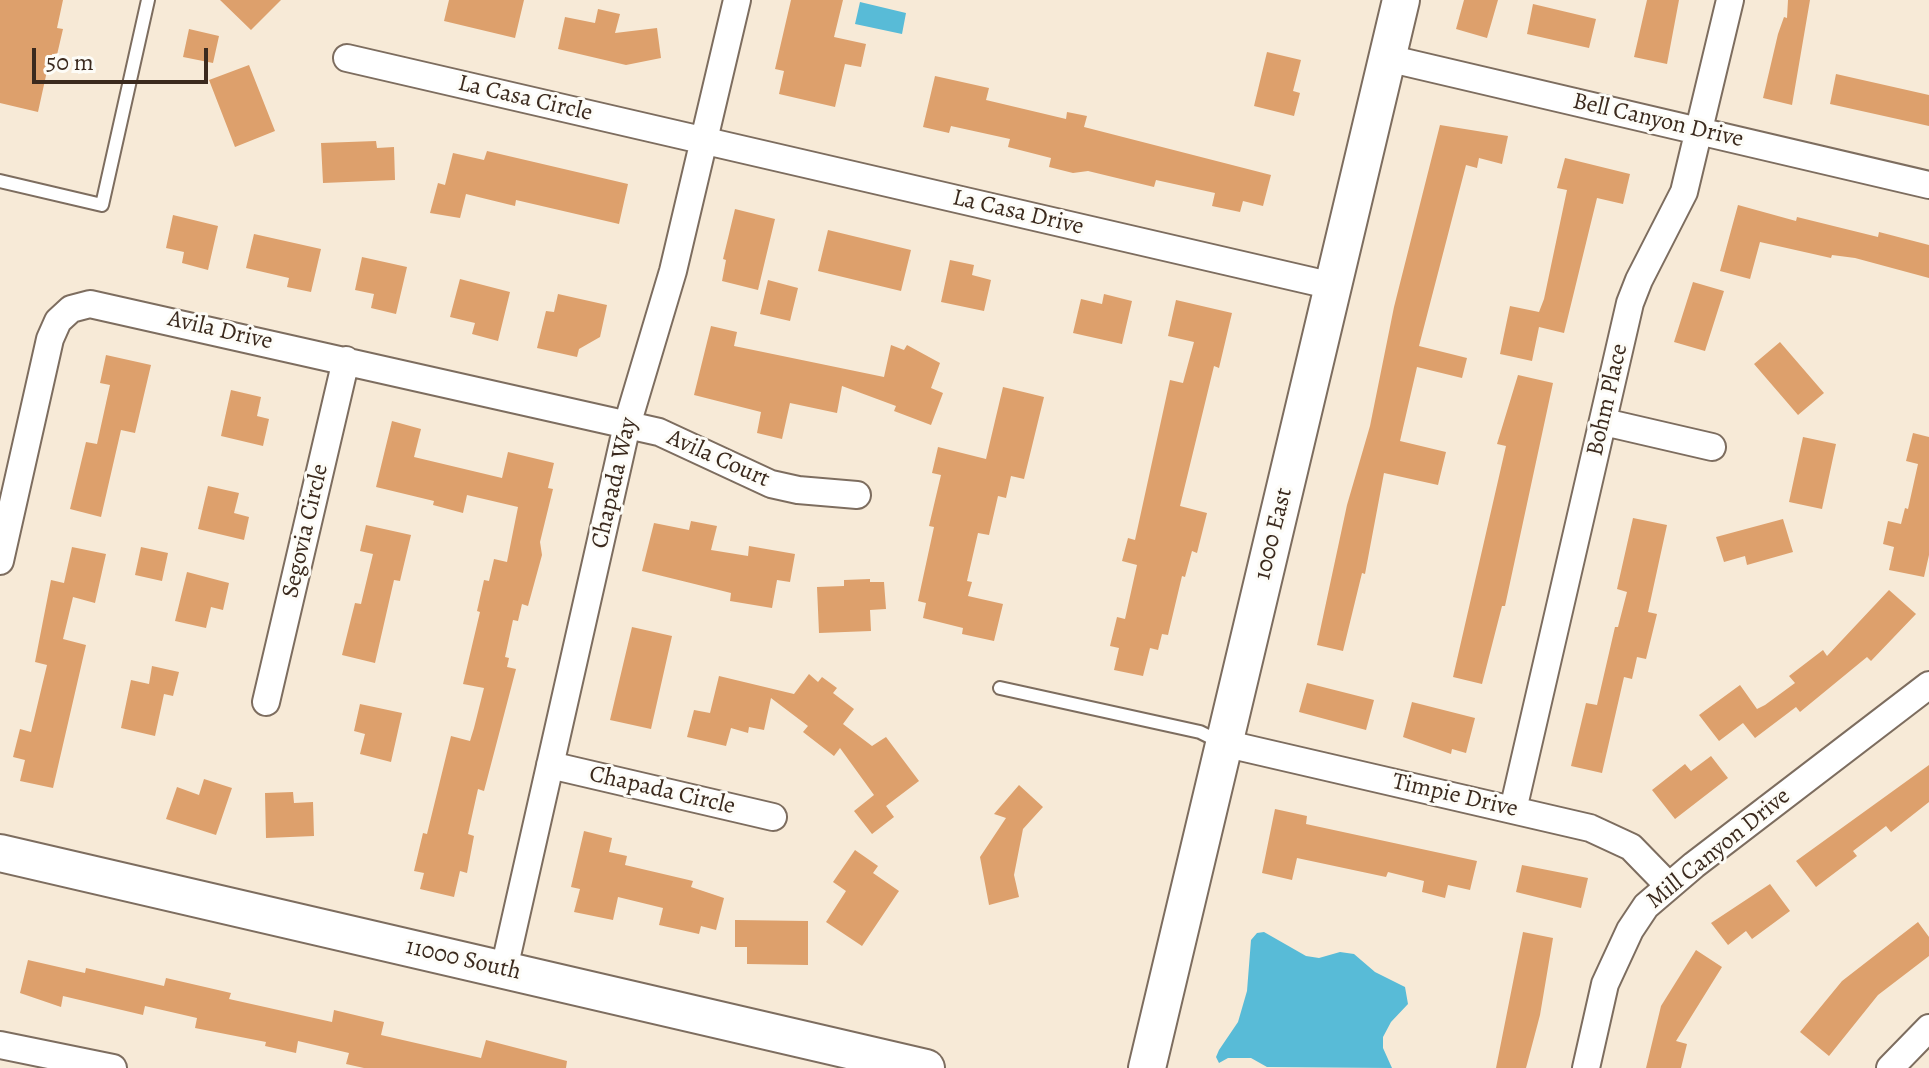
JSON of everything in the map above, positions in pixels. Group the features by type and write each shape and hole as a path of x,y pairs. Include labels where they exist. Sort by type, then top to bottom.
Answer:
{"street":[{"name":"Chapada Way","path":"504,969 627,425 673,271 737,0"},
{"name":"1000 East","path":"1147,1068 1401,0"},
{"name":"Bohm Place","path":"1513,810 1630,303 1684,192 1730,0"},
{"name":"La Casa Circle","path":"347,58 704,140"},
{"name":"Bell Canyon Drive","path":"1387,58 1929,185"},
{"name":"La Casa Drive","path":"704,140 1333,286"},
{"name":"Avila Drive","path":"0,561 10,474 50,339 58,321 71,309 90,304 108,305 627,425"},
{"name":"Segovia Circle","path":"266,702 346,360"},
{"path":"1604,422 1712,447"},
{"name":"Avila Court","path":"627,425 659,432 771,484 798,490 857,495"},
{"name":"Mill Canyon Drive","path":"1586,1068 1605,984 1616,956 1646,906 1668,885 1929,685"},
{"name":"Timpie Drive","path":"1223,743 1611,835 1631,847 1668,885"},
{"name":"Chapada Circle","path":"550,765 773,817"},
{"name":"11000 South","path":"0,853 926,1068"},
{"path":"1890,1068 1929,1028"},
{"path":"0,1045 113,1068"}],"lane":[{"path":"0,181 102,205 148,0"},
{"path":"1000,688 1200,732 1223,743"}],"water":[{"path":"860,2 906,13 902,34 855,24"},
{"path":"1264,932 1306,956 1319,958 1340,952 1354,954 1375,972 1405,987 1408,1004 1391,1022 1383,1037 1383,1048 1392,1068 1267,1067 1251,1058 1228,1058 1219,1063 1216,1057 1238,1022 1247,991 1251,940 1257,933"}],"building":[{"path":"0,0 63,0 57,28 63,29 53,72 47,71 38,112 0,103"},
{"path":"220,0 281,0 251,30"},
{"path":"449,0 524,0 515,38 444,21"},
{"path":"791,0 843,0 834,37 866,44 861,67 845,64 835,107 779,94 784,71 775,69"},
{"path":"1464,0 1498,0 1487,38 1456,29"},
{"path":"1647,0 1679,0 1667,64 1634,57"},
{"path":"1788,0 1810,0 1792,105 1763,98 1778,34 1784,17 1787,18"},
{"path":"1533,4 1596,19 1589,48 1527,34"},
{"path":"598,9 620,14 615,33 657,28 661,58 626,65 558,49 565,17 595,23"},
{"path":"189,29 219,36 213,63 183,57"},
{"path":"1267,52 1301,60 1293,91 1300,93 1294,116 1254,106"},
{"path":"249,65 275,131 235,147 209,80"},
{"path":"1836,74 1929,95 1929,126 1830,104"},
{"path":"935,76 989,88 986,100 1066,119 1067,112 1087,116 1084,127 1271,175 1263,206 1243,201 1240,212 1212,206 1215,193 1156,180 1154,187 1088,171 1073,173 1049,167 1051,158 1008,147 1010,139 951,126 949,133 923,127"},
{"path":"1440,125 1508,136 1502,164 1479,158 1477,168 1466,165 1419,346 1467,358 1462,378 1417,367 1400,441 1446,452 1438,485 1384,473 1365,574 1362,573 1343,651 1317,645 1347,505 1370,426 1394,307"},
{"path":"376,141 377,148 394,147 395,180 323,183 321,143"},
{"path":"487,151 628,184 619,224 516,200 515,206 466,194 460,218 430,213 438,183 445,185 453,153 484,160"},
{"path":"1565,158 1630,174 1623,204 1597,198 1564,333 1539,327 1532,361 1500,354 1510,306 1539,312 1544,299 1567,190 1557,188"},
{"path":"1738,205 1796,221 1797,217 1878,237 1879,232 1929,245 1929,278 1855,258 1832,255 1831,258 1760,242 1750,279 1720,271"},
{"path":"735,209 775,219 758,290 722,281 726,260 723,259"},
{"path":"173,215 218,226 208,270 182,263 184,252 166,248"},
{"path":"828,230 911,250 901,291 818,271"},
{"path":"254,234 321,249 311,292 287,287 289,278 246,268"},
{"path":"362,257 407,267 396,314 371,308 374,294 355,290"},
{"path":"950,260 974,265 972,275 991,280 984,311 941,302"},
{"path":"460,279 510,292 498,341 472,334 475,323 450,317"},
{"path":"768,280 798,288 790,321 760,314"},
{"path":"1693,282 1724,291 1705,351 1674,342"},
{"path":"558,294 607,305 600,337 579,349 577,357 537,348 546,311 554,312"},
{"path":"1104,294 1132,301 1122,344 1073,333 1081,299 1102,304"},
{"path":"1176,300 1232,313 1219,368 1214,366 1180,506 1207,513 1197,553 1192,551 1185,577 1182,576 1168,635 1162,634 1158,650 1150,648 1143,676 1114,670 1119,648 1110,646 1117,617 1125,619 1137,565 1122,561 1128,538 1135,540 1170,380 1183,383 1194,342 1168,336"},
{"path":"711,326 737,332 734,346 884,377 891,345 904,350 907,345 940,363 931,388 943,393 931,425 894,411 896,406 842,386 837,413 790,403 782,439 757,433 761,412 694,395"},
{"path":"1780,342 1824,393 1798,415 1754,364"},
{"path":"106,355 151,365 135,433 121,430 101,517 70,509 86,442 97,444 110,385 100,383"},
{"path":"1518,375 1553,383 1505,606 1502,606 1482,684 1453,677 1506,446 1497,444"},
{"path":"1003,387 1044,397 1024,479 1011,476 1006,498 998,496 989,535 978,533 967,581 972,582 968,596 1003,604 994,641 962,634 963,628 923,618 926,603 918,601 934,527 929,526 941,475 932,473 938,447 986,459"},
{"path":"231,390 261,397 257,416 269,419 263,446 221,436"},
{"path":"392,421 421,429 414,457 502,478 508,452 554,463 548,488 553,489 540,542 542,555 528,606 522,604 518,621 513,620 505,657 509,658 507,667 516,669 484,791 478,789 468,834 474,836 467,873 460,871 454,897 420,889 424,873 414,871 423,833 427,834 451,736 470,741 474,728 484,688 463,684 480,612 477,611 484,580 489,581 494,559 507,562 518,507 467,495 463,513 433,505 434,501 376,487"},
{"path":"1913,433 1929,437 1929,555 1924,577 1889,570 1894,547 1883,544 1888,521 1901,524 1905,508 1908,509 1918,464 1906,461"},
{"path":"1803,437 1836,444 1822,509 1789,502"},
{"path":"208,486 239,493 234,513 249,517 244,540 198,529"},
{"path":"1633,518 1667,525 1648,612 1657,614 1646,659 1637,657 1632,679 1624,677 1602,773 1571,766 1586,703 1597,705 1615,627 1618,627 1627,592 1617,589"},
{"path":"1783,519 1793,552 1747,565 1745,556 1724,562 1716,537"},
{"path":"691,521 717,526 711,550 748,556 749,546 795,554 790,582 777,580 772,608 730,601 731,593 642,571 654,523 689,530"},
{"path":"366,525 411,535 400,581 394,580 375,663 342,655 355,603 361,604 373,554 360,551"},
{"path":"72,547 106,554 95,603 73,597 63,639 86,645 53,788 20,781 25,760 13,757 20,729 31,732 47,665 35,662 51,580 64,583"},
{"path":"141,547 168,553 162,581 135,575"},
{"path":"187,572 229,583 223,610 211,607 206,628 175,621"},
{"path":"870,579 870,582 884,582 886,609 870,610 871,631 819,633 817,587 844,586 844,580"},
{"path":"1889,590 1916,614 1871,661 1867,657 1800,712 1796,707 1755,738 1743,723 1719,741 1699,715 1740,685 1757,709 1765,705 1795,683 1789,676 1823,650 1827,656"},
{"path":"632,627 672,636 651,729 610,720"},
{"path":"152,666 179,672 173,696 164,694 155,736 121,728 131,680 149,684"},
{"path":"809,674 818,682 822,677 837,688 833,693 854,709 843,724 872,746 886,737 919,781 886,806 894,817 872,834 854,811 874,795 840,748 834,756 803,732 808,726 771,698 764,730 749,727 748,733 731,728 726,746 687,737 694,710 710,713 719,676 794,694"},
{"path":"1307,683 1374,700 1366,730 1299,712"},
{"path":"1412,702 1475,718 1466,753 1452,749 1451,754 1403,737"},
{"path":"360,704 402,713 391,762 360,754 365,734 354,731"},
{"path":"1711,756 1728,778 1675,819 1652,790 1685,764 1691,771"},
{"path":"1929,765 1929,802 1891,832 1886,826 1853,851 1857,856 1816,887 1796,861"},
{"path":"204,779 232,788 216,835 166,819 177,787 199,795"},
{"path":"1019,785 1043,807 1023,829 1014,875 1019,897 989,905 980,857 1006,818 994,814"},
{"path":"293,792 294,803 313,802 314,836 266,838 265,793"},
{"path":"1275,809 1307,816 1306,824 1477,861 1470,890 1448,885 1445,898 1422,892 1424,881 1388,872 1386,877 1297,858 1292,880 1262,873"},
{"path":"584,831 612,838 609,852 627,856 625,865 693,881 691,887 724,898 716,930 701,926 699,934 659,925 663,908 618,897 613,920 574,912 580,889 571,887"},
{"path":"855,850 878,866 873,873 899,891 862,946 826,922 846,891 833,882"},
{"path":"1522,865 1588,878 1581,908 1516,892"},
{"path":"1770,884 1790,911 1752,939 1746,931 1728,945 1711,923"},
{"path":"735,920 808,921 808,965 747,964 747,947 735,947"},
{"path":"1918,922 1929,937 1929,956 1878,995 1829,1056 1800,1032 1842,981"},
{"path":"1523,932 1553,938 1540,1015 1526,1068 1496,1068"},
{"path":"1696,950 1722,967 1676,1041 1687,1044 1681,1068 1646,1068 1661,1006"},
{"path":"28,960 85,973 86,968 164,986 166,978 231,993 229,999 332,1022 334,1010 384,1022 381,1035 481,1058 486,1040 567,1061 566,1068 364,1068 346,1064 349,1053 298,1041 296,1053 265,1046 266,1042 195,1028 197,1018 145,1006 143,1015 63,996 61,1007 20,993"}]}
